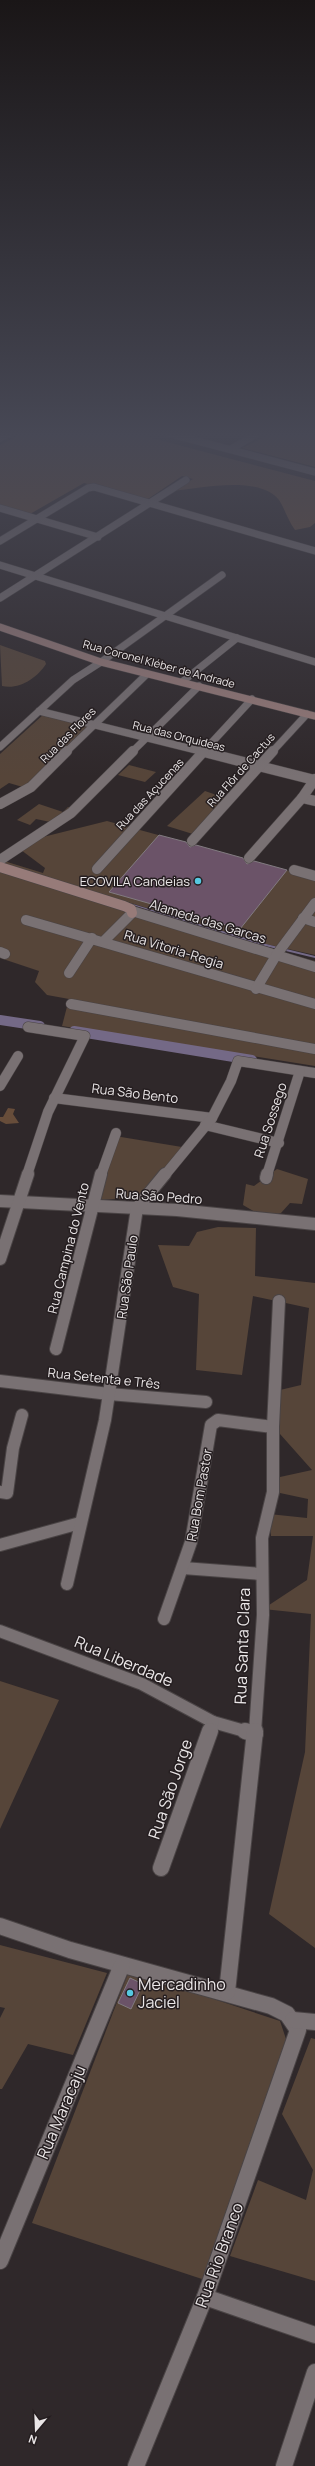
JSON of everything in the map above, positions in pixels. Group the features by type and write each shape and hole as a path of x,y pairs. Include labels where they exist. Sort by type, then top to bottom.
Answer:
{"main road":[{"name":"Rua Coronel Kléber de Andrade","path":"0,627 101,662 311,715"},
{"path":"0,867 124,906 132,912"}],"street":[{"path":"0,598 81,547"},
{"path":"302,547 315,551"},
{"path":"0,565 34,577 315,662"},
{"path":"2,744 73,680 101,662 222,575"},
{"path":"182,682 237,638"},
{"name":"Rua das Flores","path":"0,804 31,787 147,674"},
{"path":"0,860 71,813 148,739 199,686"},
{"name":"Rua das Açucenas","path":"97,869 252,699"},
{"name":"Rua das Orquideas","path":"39,711 314,780"},
{"name":"Rua Flôr de Cactus","path":"192,841 258,767 311,715"},
{"path":"249,858 302,798 314,780"},
{"path":"302,798 315,801"},
{"path":"294,870 315,876"},
{"path":"256,988 278,952 315,903"},
{"path":"104,941 132,912"},
{"name":"Alameda das Garcas","path":"132,912 278,952 315,967"},
{"path":"303,918 315,922"},
{"name":"Rua Vitoria-Regia","path":"26,920 104,941 256,988 315,1004"},
{"path":"68,973 92,938"},
{"path":"71,1004 161,1018 315,1049"},
{"path":"0,1259 54,1098 85,1036 28,1027"},
{"path":"0,1086 18,1056"},
{"path":"137,1208 208,1122 231,1080 238,1061 315,1073"},
{"name":"Rua Sossego","path":"266,1178 279,1143 300,1071"},
{"name":"Rua São Bento","path":"54,1098 208,1122 279,1143"},
{"name":"Rua Campina do Vento","path":"56,1349 94,1207 95,1190 103,1173 116,1133"},
{"name":"Rua São Pedro","path":"0,1201 137,1208 315,1224"},
{"name":"Rua São Paulo","path":"67,1584 105,1420 137,1208"},
{"name":"Rua Santa Clara","path":"227,1992 255,1734 262,1634 262,1538 273,1492 273,1427 279,1301"},
{"name":"Rua Setenta e Três","path":"0,1381 109,1394 206,1402"},
{"path":"0,1492 7,1493 13,1448 22,1415"},
{"name":"Rua Bom Pastor","path":"164,1619 183,1568 197,1517 212,1422 218,1420 273,1427"},
{"path":"0,1545 80,1523"},
{"path":"183,1568 262,1574"},
{"name":"Rua Liberdade","path":"0,1631 142,1684 213,1722 255,1734"},
{"name":"Rua São Jorge","path":"161,1868 213,1722"},
{"path":"0,1926 122,1964 227,1992 280,2010 293,2020 315,2022"},
{"name":"Rua Maracaju","path":"0,2261 122,1964"},
{"name":"Rua Rio Branco","path":"136,2466 204,2297 298,2030 293,2020"},
{"path":"204,2297 315,2335"},
{"path":"284,2466 315,2372"}],"shaded area":[{"path":"0,645 45,661 46,664 38,674 27,682 15,686 2,686"},
{"path":"44,714 88,726 26,788 9,783 0,789 0,754"},
{"path":"129,765 156,772 145,782 118,775"},
{"path":"205,791 228,799 196,835 167,826"},
{"path":"39,804 63,812 68,807 75,808 55,823 36,819 30,825 17,820"},
{"path":"107,821 315,878 315,955 266,944 2,864 4,861 43,873 45,868 21,850 43,837"},
{"path":"3,865 266,944 315,956 315,958 265,946"},
{"path":"0,872 315,961 315,1066 62,1026 69,999 47,995 35,982 39,971 0,958"},
{"path":"8,1108 15,1109 13,1114 19,1123 6,1124 0,1121 0,1117 3,1117"},
{"path":"115,1136 188,1148 142,1197 99,1200"},
{"path":"277,1169 308,1179 302,1204 290,1203 281,1213 264,1217 243,1205 246,1184 254,1186"},
{"path":"218,1227 256,1228 255,1276 315,1283 315,1948 269,1914 305,1752 311,1614 263,1609 307,1580 313,1536 271,1536 269,1514 307,1518 308,1499 280,1493 280,1477 312,1470 280,1434 280,1390 301,1385 309,1308 253,1296 242,1375 196,1370 199,1294 173,1287 158,1245 189,1246 197,1232"},
{"path":"0,1681 59,1700 0,1829"},
{"path":"0,1945 107,1973 73,2055 28,2044 2,2089 0,2089 0,2018 5,2008 0,2007"},
{"path":"129,1971 280,2021 290,2051 205,2280 32,2223"},
{"path":"311,2038 315,2039 315,2281 230,2256 258,2180 306,2200 313,2170 282,2114"}],"building":[{"name":"ECOVILA Candeias","path":"159,835 186,842 190,847 196,845 243,858 247,864 254,861 287,870 240,929 109,892"},
{"name":"Mercadinho Jaciel","path":"130,1978 143,1984 131,2009 118,2003"}],"waterway":[{"path":"0,1020 40,1026"},
{"path":"74,1031 252,1060"}],"place":[{"name":"ECOVILA Candeias","path":"198,881"},
{"name":"Mercadinho Jaciel","path":"130,1993"}]}
